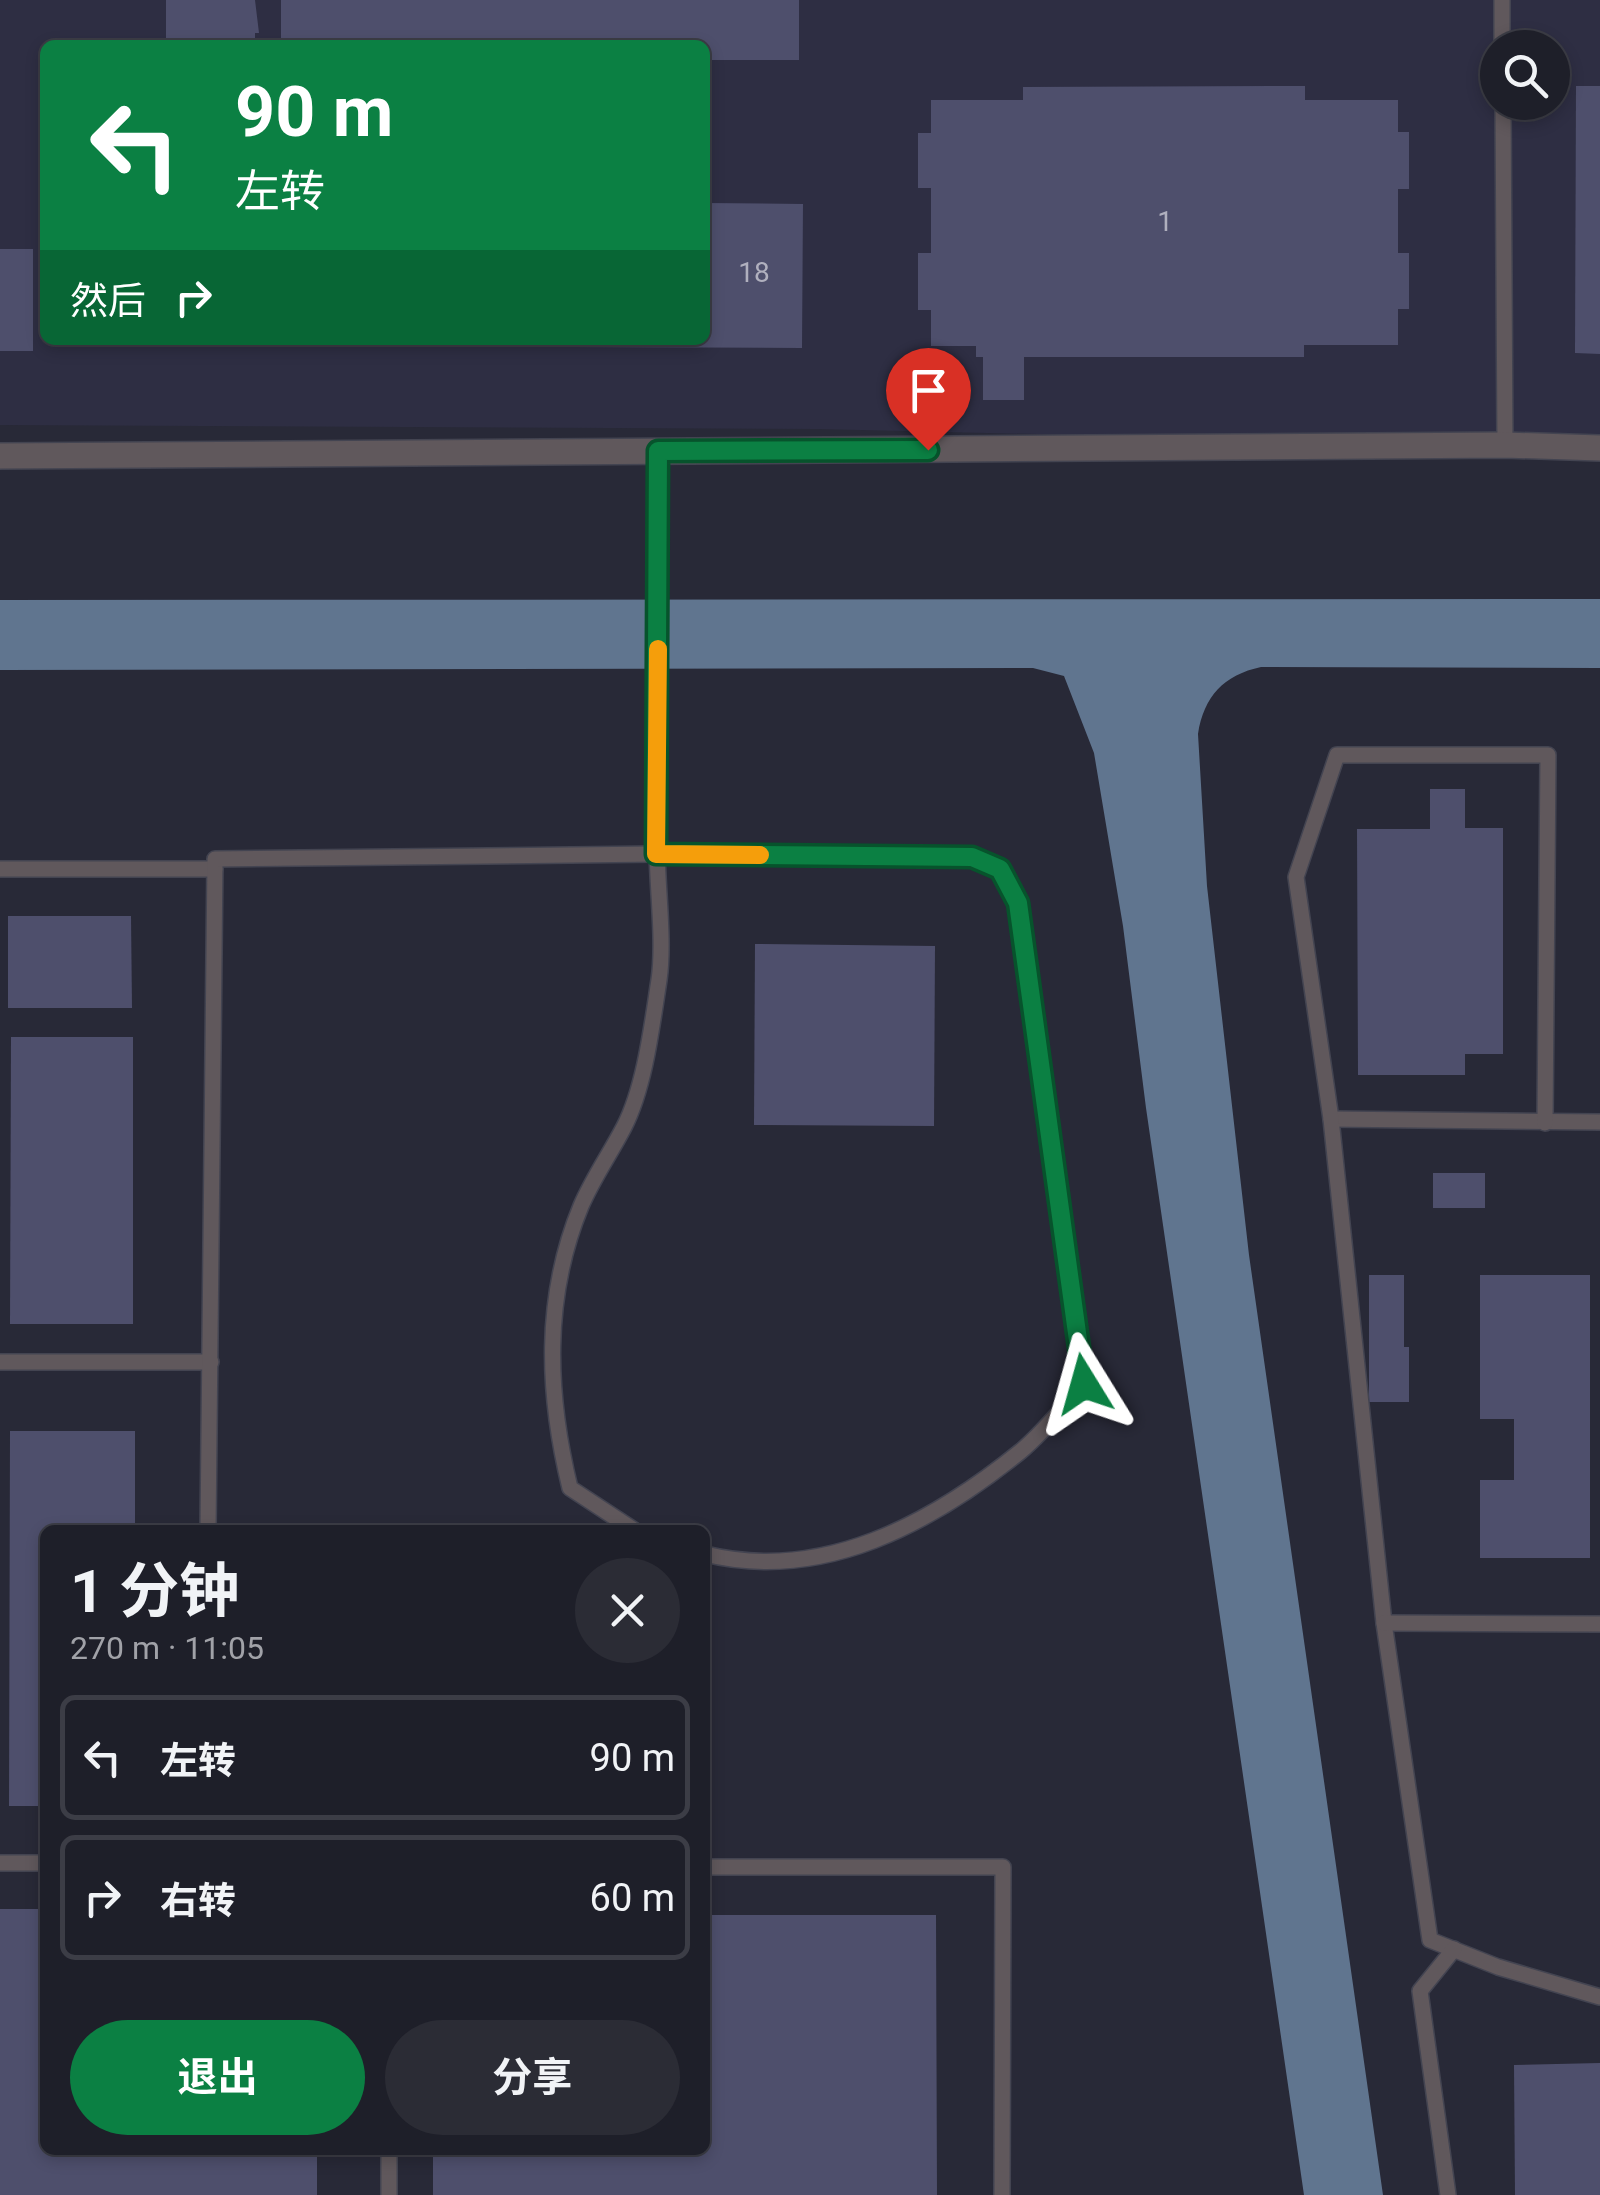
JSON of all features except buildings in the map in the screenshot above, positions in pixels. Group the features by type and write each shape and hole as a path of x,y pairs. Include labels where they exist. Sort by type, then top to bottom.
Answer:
{"street":[{"path":"0,456 1600,448"}],"lane":[{"path":"1502,0 1502,30"},
{"path":"1503,120 1505,446"},
{"path":"626,1525 570,1488 552,1396 551,1348 556,1301 580,1209 600,1165 626,1124 646,1058 660,974 656,854 658,451"},
{"path":"1545,1122 1548,755 1337,755 1296,877 1331,1119 1384,1623 1430,1940 1498,1967 1600,1997"},
{"path":"208,1525 215,859 656,854 972,857 1000,869 1018,903 1084,1384 1023,1449 918,1522 879,1540 838,1553 795,1560 752,1561 710,1555"},
{"path":"0,869 215,869"},
{"path":"1331,1119 1600,1122"},
{"path":"0,1362 211,1362"},
{"path":"1384,1623 1600,1624"},
{"path":"0,1863 40,1863"},
{"path":"710,1866 1003,1868 1002,2195"},
{"path":"1448,2195 1420,1991 1454,1949"},
{"path":"389,2195 390,2155"}],"shaded area":[{"path":"0,0 1600,0 1600,443 1505,445 818,429 0,425"},
{"path":"1600,599 1600,668 1261,667 1236,676 1218,689 1205,709 1198,734 1207,886 1249,1255 1383,2195 1304,2195 1123,926 1094,753 1064,676 1033,668 0,670 0,600"}],"slow traffic":[{"path":"658,649 656,854 760,855"}],"route":[{"path":"928,450 658,451 656,854 972,857 1000,869 1018,903 1084,1384"}]}
